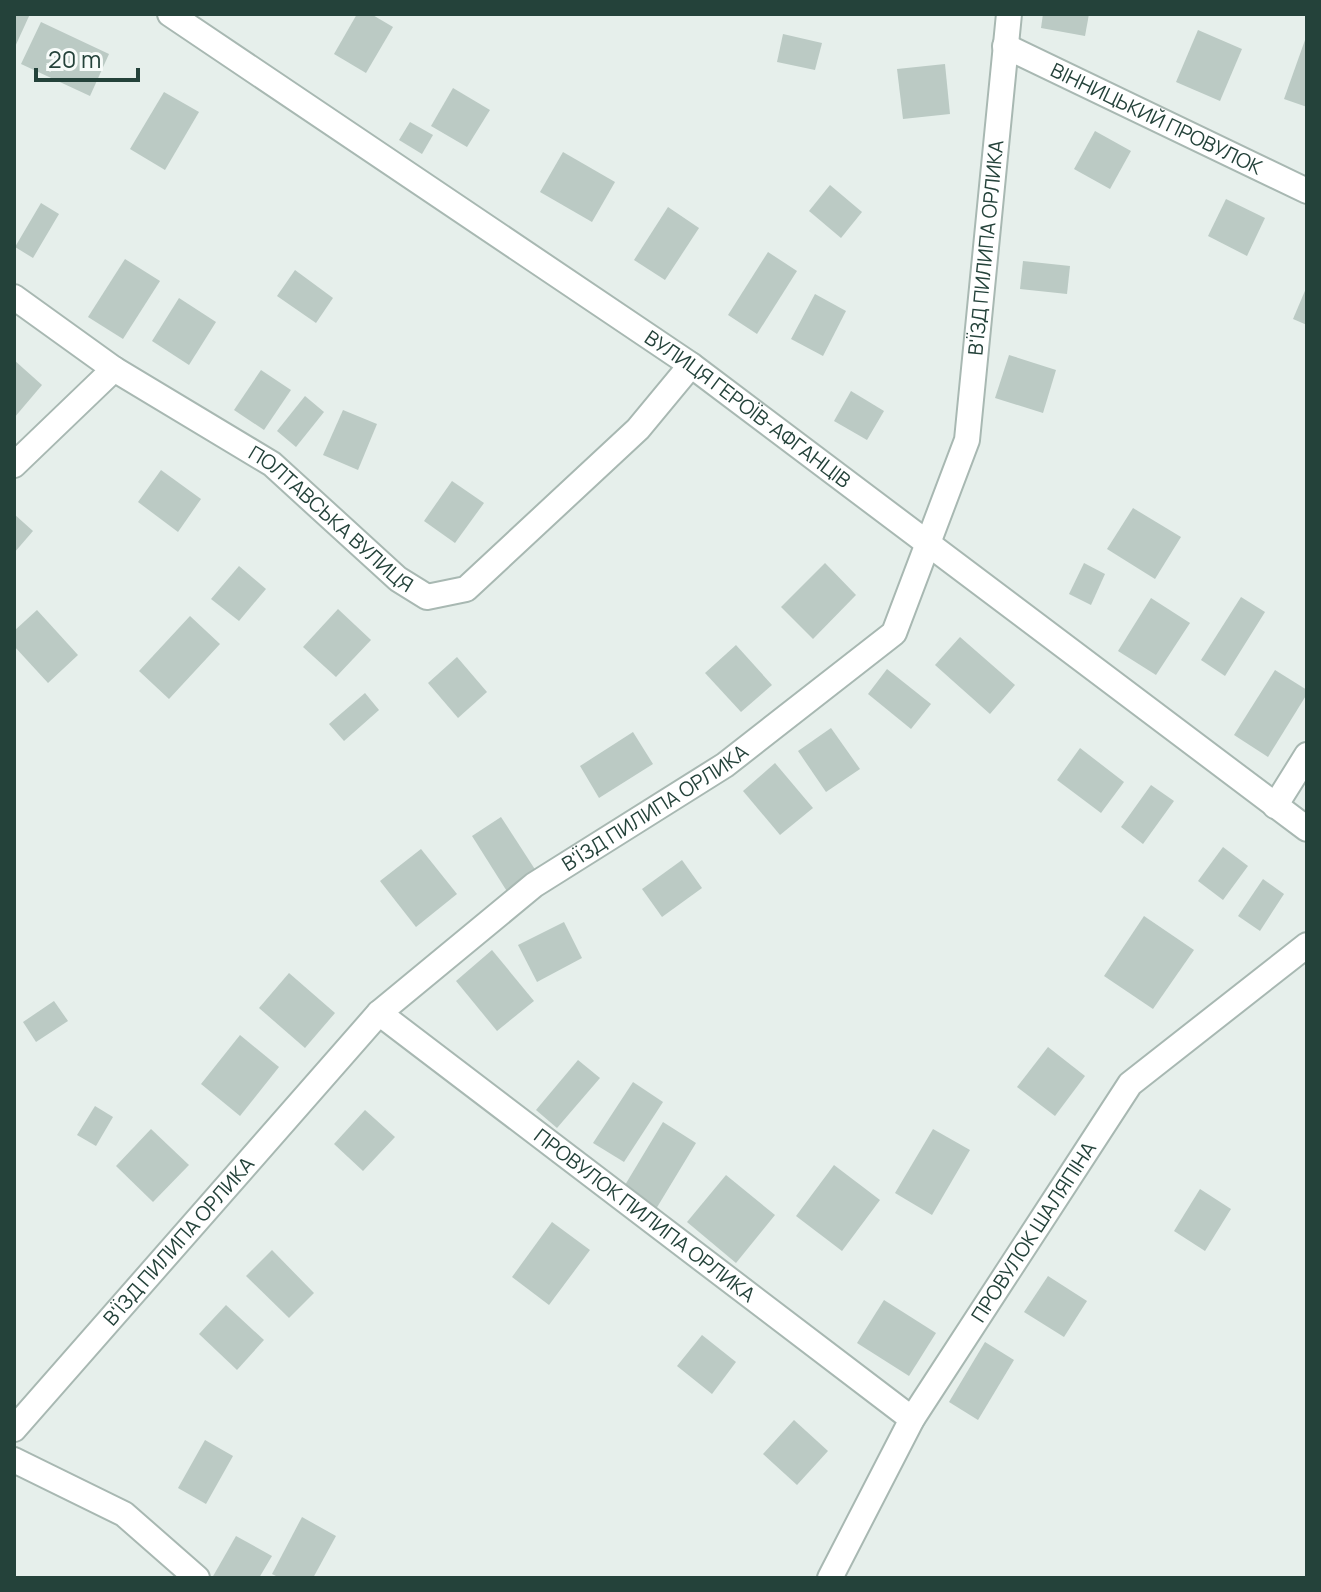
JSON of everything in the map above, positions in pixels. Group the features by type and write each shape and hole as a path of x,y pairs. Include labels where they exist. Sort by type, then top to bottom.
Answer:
{"street":[{"name":"ВУЛИЦЯ ГЕРОЇВ-АФГАНЦІВ","path":"170,14 691,365 1307,829"},
{"name":"В'ЇЗД ПИЛИПА ОРЛИКА","path":"14,1429 379,1013 534,885 725,765 894,633 967,440 1009,14"},
{"name":"ВІННИЦЬКИЙ ПРОВУЛОК","path":"1005,46 1307,191"},
{"name":"ПОЛТАВСЬКА ВУЛИЦЯ","path":"14,297 114,369 272,464 398,579 427,597 466,589 638,429 691,365"},
{"path":"14,465 114,369"},
{"path":"1275,806 1307,755"},
{"name":"ПРОВУЛОК ШАЛЯПІНА","path":"830,1578 912,1419 1130,1084 1307,945"},
{"name":"ПРОВУЛОК ПИЛИПА ОРЛИКА","path":"379,1013 912,1419"},
{"path":"14,1460 124,1514 197,1578"}],"building":[{"path":"14,14 30,14 14,49"},
{"path":"357,14 371,14 393,27 366,73 334,54"},
{"path":"1043,14 1089,14 1085,36 1041,28"},
{"path":"41,22 109,54 90,96 21,64"},
{"path":"1198,30 1242,49 1220,101 1176,82"},
{"path":"783,34 822,43 815,70 777,62"},
{"path":"1307,41 1307,107 1284,99"},
{"path":"945,64 950,114 903,119 897,69"},
{"path":"453,88 490,110 467,147 431,126"},
{"path":"164,92 199,112 165,170 130,149"},
{"path":"410,122 433,135 422,154 399,140"},
{"path":"1095,131 1131,151 1110,189 1074,169"},
{"path":"563,152 615,182 592,222 540,192"},
{"path":"830,185 862,212 841,238 809,211"},
{"path":"1226,199 1265,218 1247,256 1208,236"},
{"path":"41,203 59,214 33,258 15,247"},
{"path":"668,207 699,228 665,280 634,260"},
{"path":"768,252 797,271 757,334 728,315"},
{"path":"125,259 160,281 123,339 88,317"},
{"path":"1023,261 1070,266 1067,294 1020,289"},
{"path":"295,270 333,298 316,323 277,296"},
{"path":"1307,286 1307,325 1293,319"},
{"path":"815,294 846,311 823,356 791,339"},
{"path":"179,298 216,322 189,365 152,341"},
{"path":"1009,355 1056,370 1043,413 995,398"},
{"path":"14,360 42,385 14,418"},
{"path":"261,370 291,390 264,430 234,410"},
{"path":"851,391 884,411 867,440 834,421"},
{"path":"305,396 324,412 296,447 277,431"},
{"path":"343,410 377,424 358,470 323,455"},
{"path":"161,470 201,499 178,532 138,502"},
{"path":"452,481 484,503 455,543 424,521"},
{"path":"1133,508 1181,537 1155,579 1107,549"},
{"path":"14,514 33,531 14,553"},
{"path":"825,563 856,595 813,639 781,607"},
{"path":"1084,563 1105,574 1091,605 1069,594"},
{"path":"239,566 266,589 239,621 211,599"},
{"path":"1241,597 1265,612 1225,676 1201,660"},
{"path":"1151,598 1190,623 1156,675 1118,651"},
{"path":"338,609 371,640 336,677 303,647"},
{"path":"37,610 78,655 48,683 14,646 14,631"},
{"path":"190,616 220,644 169,699 139,671"},
{"path":"960,637 1015,685 990,714 935,665"},
{"path":"736,645 772,685 741,712 705,673"},
{"path":"457,657 487,692 458,718 428,683"},
{"path":"887,669 931,704 911,729 868,694"},
{"path":"1275,670 1307,690 1307,694 1268,757 1234,735"},
{"path":"365,693 379,710 344,741 329,724"},
{"path":"831,728 860,769 826,792 798,751"},
{"path":"633,732 653,764 599,798 580,766"},
{"path":"1080,748 1124,782 1101,813 1057,780"},
{"path":"775,763 813,808 780,835 743,791"},
{"path":"1151,785 1174,801 1143,844 1121,827"},
{"path":"501,817 538,874 508,893 472,836"},
{"path":"1223,847 1248,866 1223,900 1198,881"},
{"path":"421,849 457,894 416,927 380,881"},
{"path":"682,860 702,888 662,917 642,889"},
{"path":"1263,879 1284,894 1260,931 1238,916"},
{"path":"1144,916 1194,950 1153,1009 1104,976"},
{"path":"564,922 582,958 537,982 518,945"},
{"path":"492,950 534,1001 497,1031 456,981"},
{"path":"289,973 335,1013 305,1048 259,1008"},
{"path":"54,1001 68,1021 36,1042 23,1022"},
{"path":"240,1035 279,1067 240,1116 201,1084"},
{"path":"1048,1047 1085,1076 1055,1116 1017,1087"},
{"path":"578,1060 600,1078 557,1128 536,1110"},
{"path":"633,1082 663,1102 624,1162 593,1143"},
{"path":"95,1106 113,1117 96,1146 77,1135"},
{"path":"365,1110 395,1137 363,1171 334,1144"},
{"path":"663,1122 696,1143 656,1209 622,1190"},
{"path":"151,1129 189,1165 153,1202 116,1166"},
{"path":"933,1129 970,1150 932,1215 895,1193"},
{"path":"834,1165 880,1200 842,1251 796,1216"},
{"path":"726,1175 775,1215 736,1263 687,1222"},
{"path":"1200,1189 1231,1209 1205,1251 1174,1231"},
{"path":"552,1222 590,1250 549,1305 512,1277"},
{"path":"272,1250 314,1293 289,1318 246,1276"},
{"path":"1048,1276 1087,1301 1064,1337 1024,1312"},
{"path":"884,1300 936,1333 909,1376 857,1343"},
{"path":"226,1305 264,1340 237,1370 199,1334"},
{"path":"702,1335 736,1362 712,1394 677,1366"},
{"path":"985,1342 1014,1360 978,1420 949,1402"},
{"path":"794,1420 828,1451 797,1485 763,1454"},
{"path":"205,1440 233,1456 206,1504 178,1488"},
{"path":"302,1517 336,1536 313,1578 280,1578 272,1574"},
{"path":"236,1536 272,1556 259,1578 212,1578"}]}
